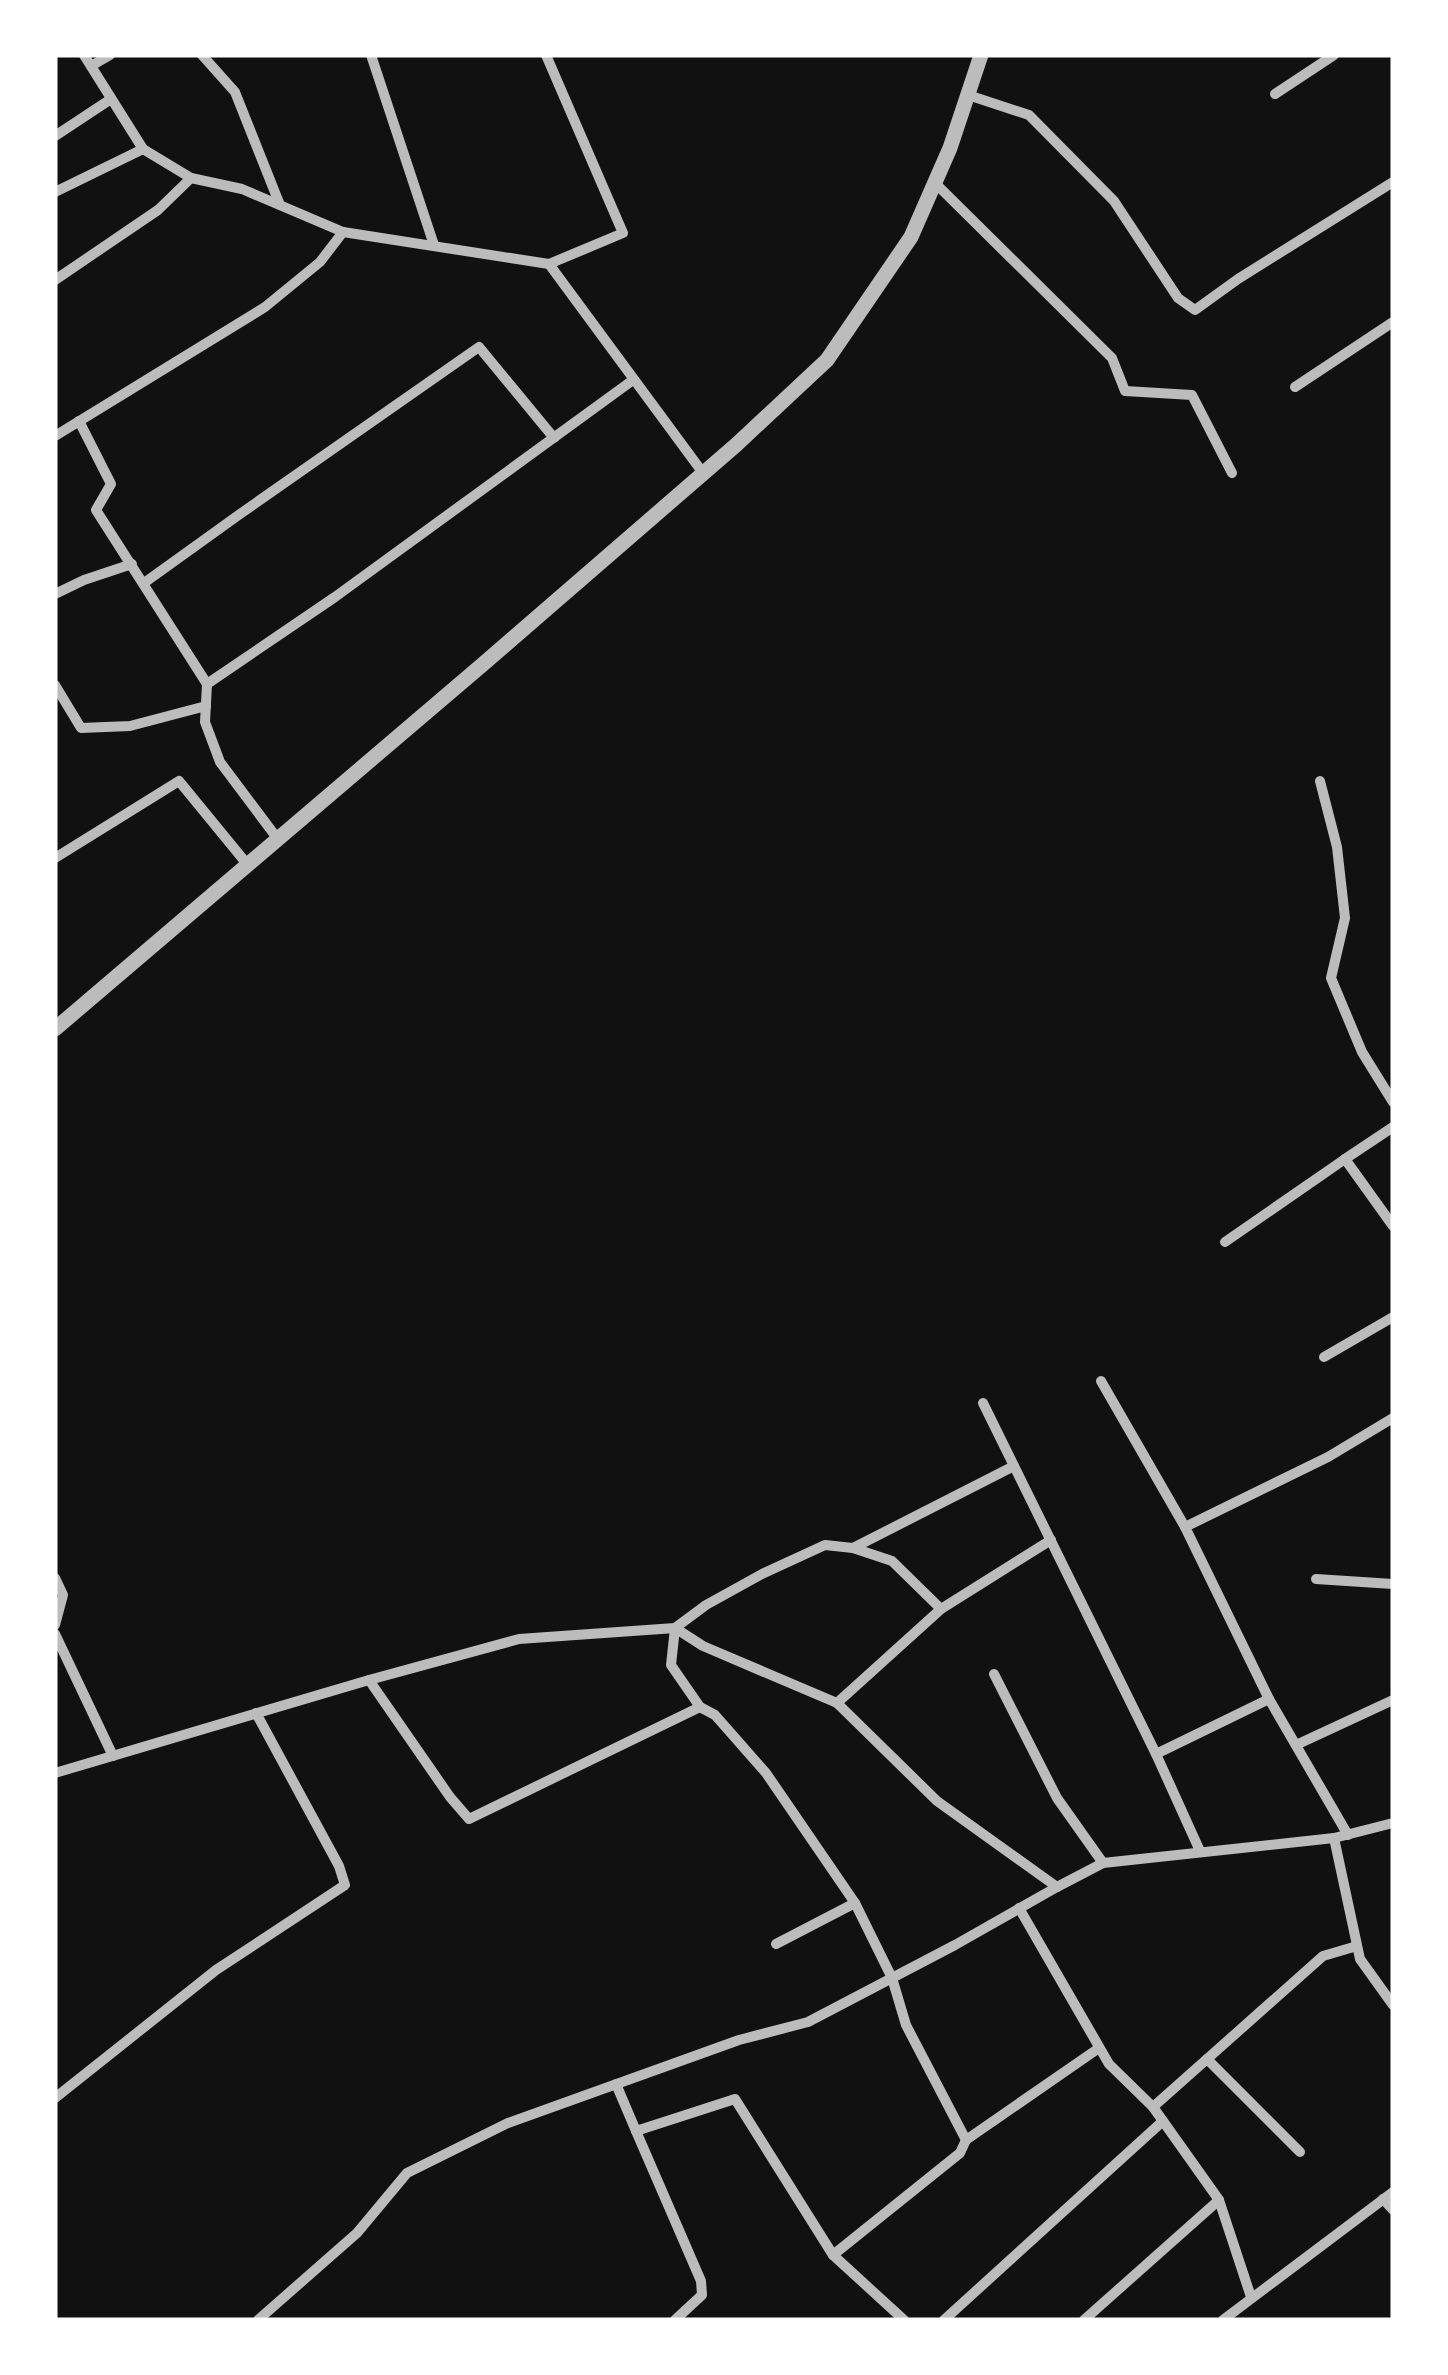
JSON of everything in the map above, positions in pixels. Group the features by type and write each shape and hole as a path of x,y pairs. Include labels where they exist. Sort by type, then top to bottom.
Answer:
{"street":[{"path":"84,55 143,149 191,178 242,189 343,232 549,264 623,233 546,55"},
{"path":"91,66 110,55"},
{"path":"202,55 234,92 280,205"},
{"path":"371,55 434,245"},
{"path":"55,1028 482,665 826,360 911,237 950,148 980,55"},
{"path":"1274,94 1334,55"},
{"path":"968,95 1028,115 1114,201 1178,298 1196,310 1238,278 1393,182"},
{"path":"55,136 111,98"},
{"path":"55,192 143,149"},
{"path":"55,280 158,210 191,178"},
{"path":"935,182 1112,358 1124,391 1192,394 1232,473"},
{"path":"55,436 264,307 320,262 343,232"},
{"path":"549,264 703,473"},
{"path":"1295,386 1393,322"},
{"path":"144,584 479,347 554,438"},
{"path":"208,684 335,597 633,380"},
{"path":"79,421 111,484 96,510 208,684 204,722 220,762 277,838"},
{"path":"55,594 132,564"},
{"path":"55,685 82,728 130,726 206,706"},
{"path":"1320,781 1337,847 1346,918 1331,978 1362,1052 1393,1102"},
{"path":"55,858 179,782 246,864"},
{"path":"1225,1242 1393,1127"},
{"path":"1345,1159 1393,1226"},
{"path":"1324,1357 1393,1317"},
{"path":"1101,1382 1185,1527 1270,1700 1348,1835"},
{"path":"983,1403 1200,1851"},
{"path":"1185,1527 1328,1456 1393,1418"},
{"path":"852,1548 1014,1466"},
{"path":"837,1703 941,1609 1051,1540"},
{"path":"55,1773 519,1639 675,1628 706,1604 824,1546 852,1548 892,1561 941,1609"},
{"path":"55,1578 63,1595 55,1626"},
{"path":"1316,1579 1393,1584"},
{"path":"675,1628 703,1646 837,1703 937,1801 1057,1886"},
{"path":"675,1628 671,1665 700,1707 715,1715 766,1773 855,1903 892,1978 906,2025 966,2140"},
{"path":"55,1634 112,1756"},
{"path":"994,1674 1056,1798 1102,1863"},
{"path":"369,1680 450,1798 469,1819 700,1707"},
{"path":"1156,1754 1270,1700"},
{"path":"1296,1745 1393,1700"},
{"path":"55,2098 216,1970 345,1884 256,1713"},
{"path":"258,2320 357,2233 407,2174 508,2123 739,2040 808,2022 1102,1863 1334,1838 1393,1823"},
{"path":"1334,1838 1360,1958 1393,2006"},
{"path":"776,1944 855,1903"},
{"path":"1019,1908 1108,2064 1153,2107 1219,2200 1251,2297"},
{"path":"1153,2107 1323,1956 1357,1946"},
{"path":"833,2255 960,2153 966,2140 1099,2048"},
{"path":"1207,2059 1300,2152"},
{"path":"616,2084 701,2281 702,2295 675,2320"},
{"path":"636,2131 735,2098 833,2255 904,2320"},
{"path":"944,2320 1163,2121"},
{"path":"1223,2320 1388,2196 1393,2210"},
{"path":"1084,2320 1219,2200"}]}
